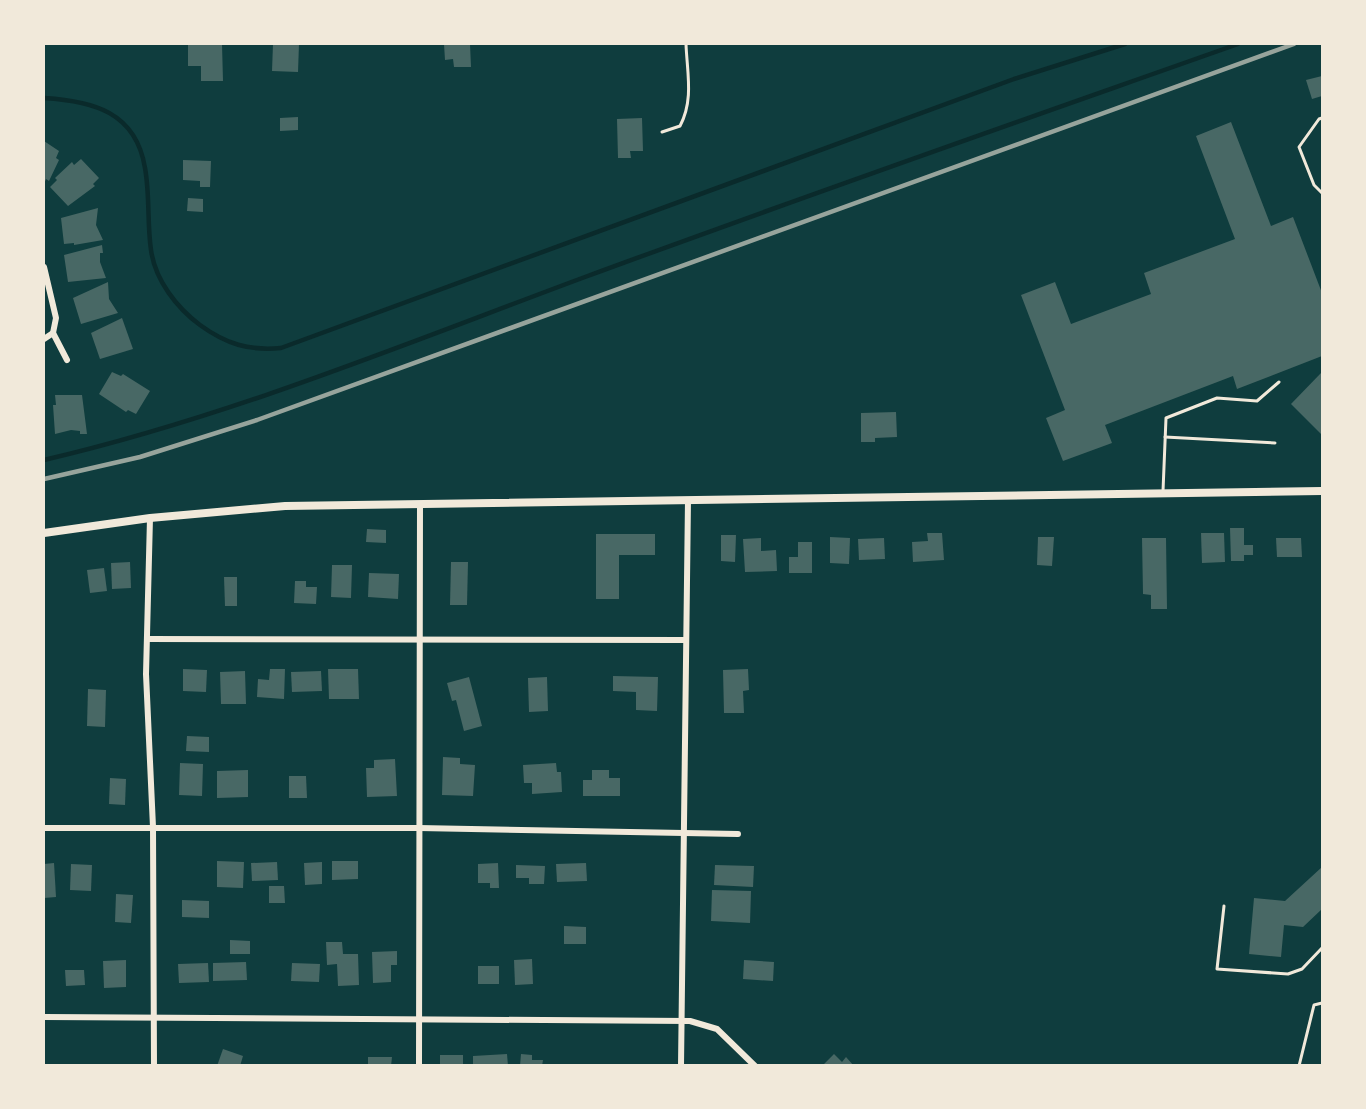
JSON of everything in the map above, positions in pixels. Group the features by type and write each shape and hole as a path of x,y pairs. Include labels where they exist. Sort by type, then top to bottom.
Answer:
{"street":[{"path":"44,267 56,318 53,333 67,360"},
{"path":"44,339 53,333"},
{"path":"44,533 150,518 285,506 1323,491"},
{"path":"681,1065 688,500"},
{"path":"418,1065 420,504"},
{"path":"150,518 146,674 153,827 154,1065"},
{"path":"148,639 685,640"},
{"path":"44,828 418,828 738,834"},
{"path":"44,1017 680,1021 703,1023 717,1029 755,1065"}],"lane":[{"path":"662,132 680,126 686,114 689,98 686,44"},
{"path":"1323,118 1319,118 1299,147 1314,185 1323,193"},
{"path":"1163,493 1166,418 1217,398 1257,402 1279,382"},
{"path":"1165,437 1275,443"},
{"path":"1224,906 1217,969 1288,974 1302,969 1323,948"},
{"path":"1299,1065 1314,1005 1323,1003"}],"building":[{"path":"188,44 222,44 223,81 201,81 201,66 188,66"},
{"path":"273,44 299,44 298,72 272,71"},
{"path":"444,44 470,44 471,67 454,67 453,59 445,60"},
{"path":"1322,76 1322,96 1312,99 1306,80"},
{"path":"298,117 298,130 280,131 280,118"},
{"path":"642,118 643,151 630,151 631,158 618,158 617,119"},
{"path":"1231,122 1271,226 1293,217 1322,293 1322,356 1237,389 1233,376 1105,425 1112,443 1063,461 1046,418 1065,410 1021,295 1055,282 1071,324 1151,294 1144,273 1235,239 1196,136"},
{"path":"44,141 59,151 56,158 59,160 49,181 46,179 44,184"},
{"path":"81,159 99,178 93,184 95,186 68,206 50,187 57,180 55,178 72,162 74,165"},
{"path":"183,160 211,161 210,187 200,187 200,181 183,180"},
{"path":"188,198 203,199 203,212 187,211"},
{"path":"98,208 96,225 103,240 74,245 74,243 64,244 61,218"},
{"path":"102,245 103,253 100,253 100,262 106,278 68,282 64,255"},
{"path":"108,282 109,299 118,313 81,324 73,298"},
{"path":"122,318 133,349 100,359 91,333"},
{"path":"112,372 121,376 123,374 150,391 136,414 128,410 126,412 99,394"},
{"path":"1322,374 1322,435 1291,404"},
{"path":"55,395 82,395 87,434 71,430 55,434 53,405 56,405"},
{"path":"896,412 897,437 875,438 875,442 861,442 861,413"},
{"path":"1230,528 1244,528 1244,545 1253,545 1253,555 1244,555 1244,561 1231,561"},
{"path":"367,529 386,530 386,543 366,542"},
{"path":"927,533 942,533 944,560 913,562 912,542 928,541"},
{"path":"1201,533 1224,533 1225,562 1202,563"},
{"path":"596,534 655,534 655,555 619,555 619,599 596,599"},
{"path":"721,535 736,535 735,562 721,561"},
{"path":"830,537 850,538 849,564 830,563"},
{"path":"1038,537 1054,537 1052,566 1037,565"},
{"path":"761,538 761,551 776,550 777,571 745,572 743,539"},
{"path":"884,538 885,559 859,560 858,539"},
{"path":"1142,538 1166,538 1167,609 1151,609 1151,595 1143,594"},
{"path":"1276,538 1301,538 1302,557 1277,557"},
{"path":"798,542 812,542 812,573 789,573 789,557 798,557"},
{"path":"130,562 131,588 112,589 111,563"},
{"path":"451,562 468,562 467,605 450,605"},
{"path":"332,565 352,565 351,598 331,597"},
{"path":"104,568 107,591 90,593 87,570"},
{"path":"369,573 399,574 398,599 368,597"},
{"path":"224,577 237,577 237,606 225,606"},
{"path":"295,581 306,581 306,587 317,587 316,604 294,603"},
{"path":"183,669 207,670 206,692 183,691"},
{"path":"270,669 285,669 284,699 257,697 258,679 269,680"},
{"path":"328,669 358,669 359,699 329,699"},
{"path":"748,669 749,690 743,691 744,713 724,713 723,670"},
{"path":"245,671 246,704 221,704 220,672"},
{"path":"321,671 322,691 292,692 291,672"},
{"path":"613,676 658,677 657,711 636,710 636,692 613,691"},
{"path":"469,677 482,726 464,731 456,700 452,701 447,683"},
{"path":"547,677 548,711 529,712 528,678"},
{"path":"88,689 106,690 105,727 87,726"},
{"path":"187,736 209,737 209,752 186,751"},
{"path":"443,757 460,758 460,764 475,765 473,796 442,795"},
{"path":"395,759 397,796 367,797 366,768 374,768 374,760"},
{"path":"180,763 203,764 202,796 179,795"},
{"path":"556,763 557,772 561,772 562,792 532,794 532,783 524,783 523,765"},
{"path":"248,770 248,797 217,798 217,771"},
{"path":"592,770 609,770 609,778 620,778 620,796 583,796 583,780 592,780"},
{"path":"289,776 306,776 307,798 289,798"},
{"path":"110,778 126,779 125,805 109,804"},
{"path":"217,861 244,862 243,888 217,887"},
{"path":"332,861 358,861 358,879 332,880"},
{"path":"277,862 278,880 252,881 251,863"},
{"path":"322,862 322,884 305,885 304,863"},
{"path":"54,863 56,897 44,898 44,864"},
{"path":"498,863 499,888 490,888 490,883 478,883 478,864"},
{"path":"586,863 587,881 557,882 556,864"},
{"path":"71,864 92,865 91,891 70,890"},
{"path":"516,865 545,866 544,884 529,884 529,878 516,878"},
{"path":"715,865 754,866 753,887 714,885"},
{"path":"1322,867 1322,909 1303,927 1284,925 1281,957 1249,954 1254,898 1285,901"},
{"path":"269,886 284,886 285,903 269,903"},
{"path":"712,890 751,891 750,923 711,921"},
{"path":"116,894 133,895 131,923 115,922"},
{"path":"182,900 209,901 209,918 182,917"},
{"path":"564,926 586,927 586,944 564,944"},
{"path":"230,940 250,941 250,954 230,954"},
{"path":"326,942 342,942 343,954 358,954 359,985 338,986 337,964 327,965"},
{"path":"397,951 397,965 391,965 391,982 373,983 372,952"},
{"path":"532,959 533,984 515,985 514,960"},
{"path":"126,960 126,987 104,988 103,961"},
{"path":"744,960 774,962 773,981 743,979"},
{"path":"246,962 247,980 213,981 213,963"},
{"path":"208,963 209,982 179,983 178,964"},
{"path":"292,963 320,964 319,982 291,981"},
{"path":"478,966 499,966 499,984 478,984"},
{"path":"65,970 84,970 85,985 66,986"},
{"path":"223,1049 243,1056 240,1066 217,1066"},
{"path":"507,1054 508,1066 473,1066 473,1056"},
{"path":"521,1054 532,1055 532,1060 543,1060 542,1066 520,1066"},
{"path":"834,1054 842,1062 846,1057 854,1066 822,1066"},
{"path":"440,1055 463,1055 463,1066 440,1066"},
{"path":"368,1057 392,1057 391,1066 368,1066"}],"waterway":[{"path":"44,98 79,102 110,113 122,122 140,149 147,178 153,261 168,292 191,318 219,337 238,345 269,349 281,348 1014,79 1125,44"},
{"path":"44,460 182,423 250,401 748,218 1238,44"}],"railway":[{"path":"44,479 140,457 257,420 1294,44"}]}
